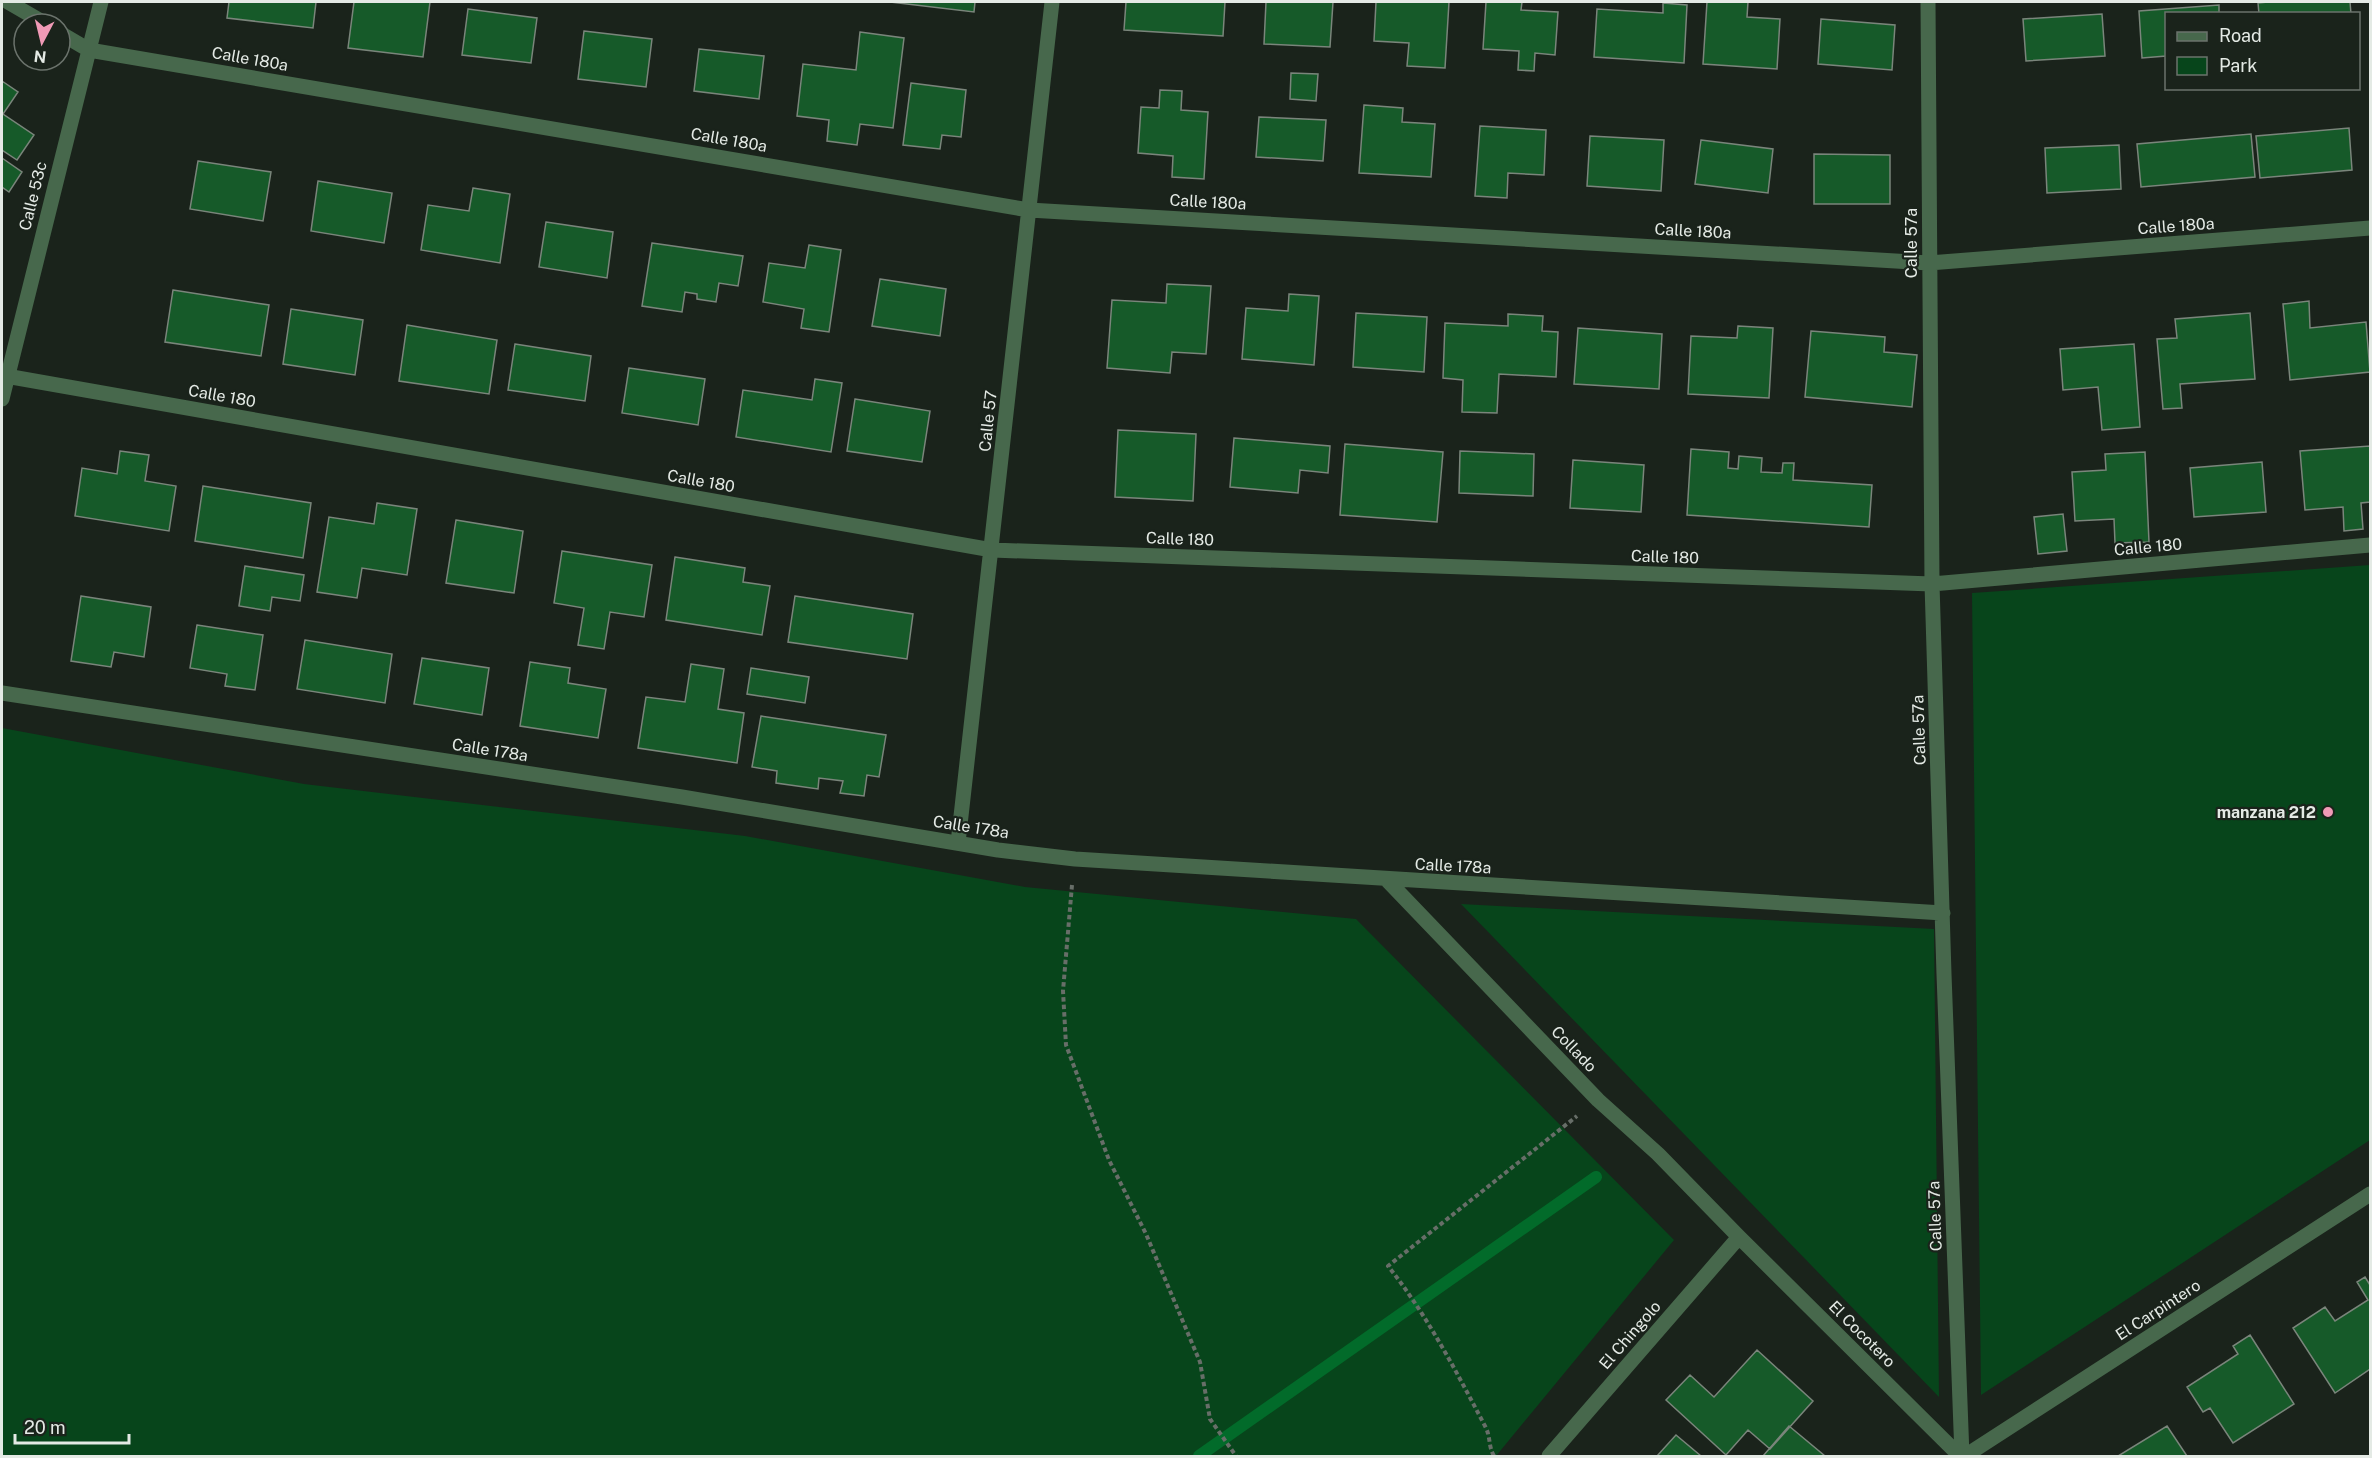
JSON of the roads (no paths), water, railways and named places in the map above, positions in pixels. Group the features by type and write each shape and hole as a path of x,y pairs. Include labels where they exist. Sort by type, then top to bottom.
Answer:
{"street":[{"path":"9,2 25,12"},
{"name":"Calle 53c","path":"2,399 4,375 101,2"},
{"name":"Calle 57","path":"958,843 1052,2"},
{"name":"Calle 57a","path":"1928,2 1932,584 1962,1456"},
{"name":"Calle 180a","path":"72,40 89,50 1029,210 1929,263 2370,228"},
{"name":"Calle 180","path":"4,375 992,550 1932,584 2370,545"},
{"name":"Calle 178a","path":"2,693 958,843 1075,859 1943,913"},
{"name":"Collado","path":"1387,880 1598,1100 1658,1154 1738,1237"},
{"name":"El Carpintero","path":"1962,1456 2370,1194"},
{"name":"El Cocotero","path":"1738,1237 1962,1456"},
{"name":"El Chingolo","path":"1549,1456 1738,1237"}],"waterway":[{"path":"1199,1456 1596,1177"}],"place":[{"name":"manzana 212","path":"2328,812"}]}
